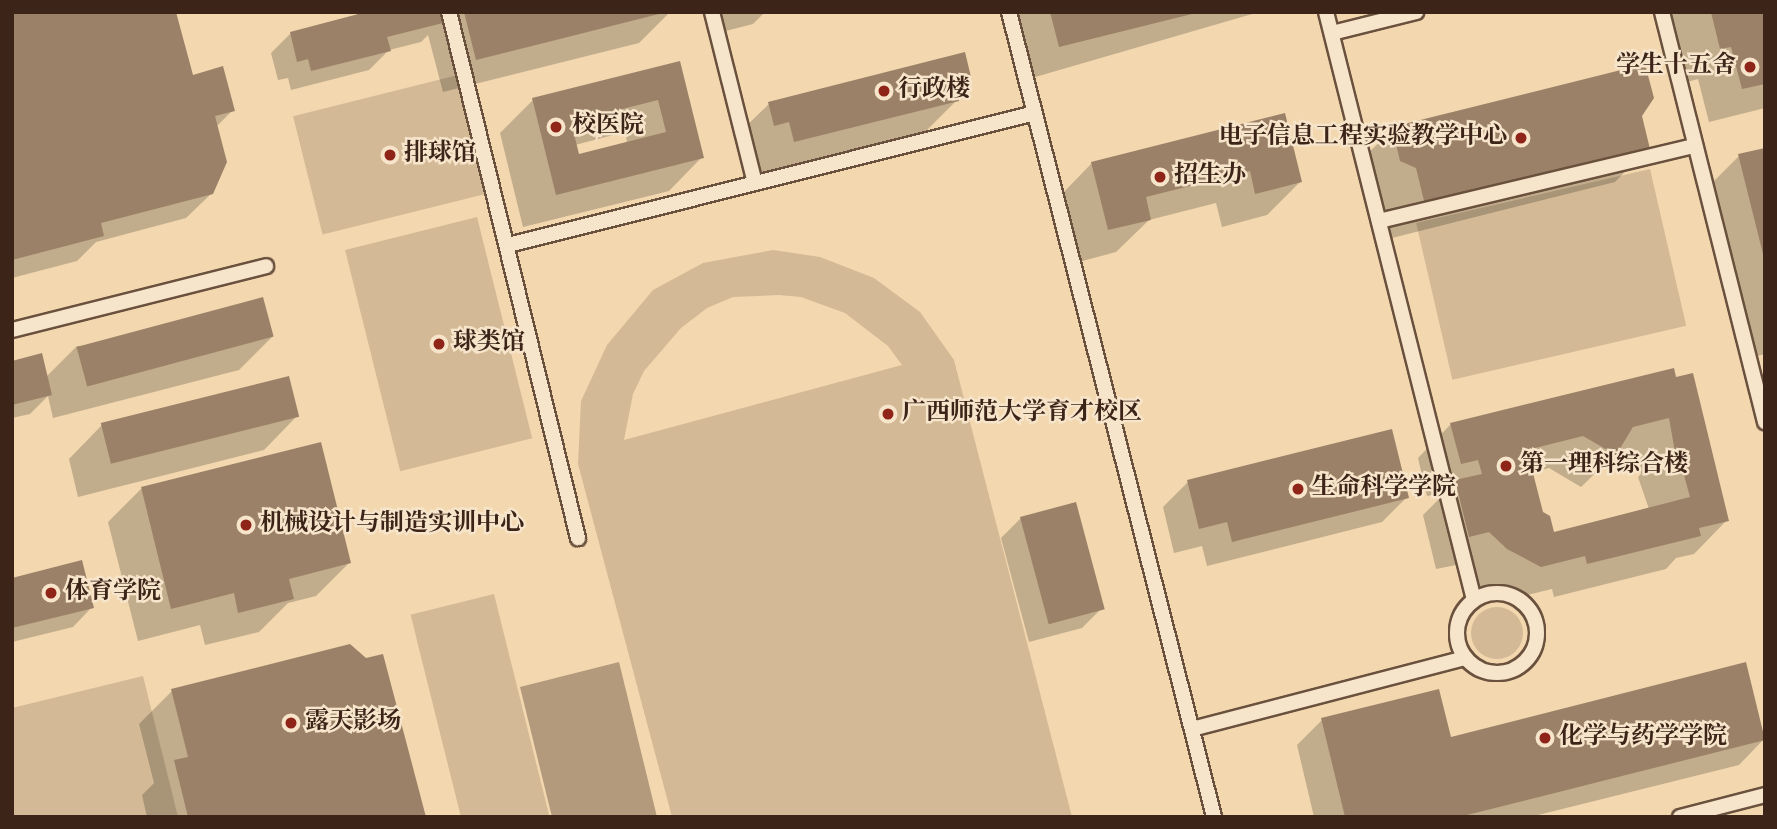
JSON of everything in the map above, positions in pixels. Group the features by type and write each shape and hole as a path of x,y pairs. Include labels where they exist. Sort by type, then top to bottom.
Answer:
{"lane":[{"path":"449,12 578,538"},
{"path":"712,12 755,183"},
{"path":"1009,12 1214,817"},
{"path":"1326,12 1474,600"},
{"path":"1332,33 1416,12"},
{"path":"1662,12 1765,422"},
{"path":"508,245 1035,113"},
{"path":"1379,221 1695,146"},
{"path":"12,330 266,266"},
{"path":"1497,593 1521,601 1530,610 1538,635 1527,661 1516,669 1489,673 1465,659 1456,634 1458,621 1474,600 1497,593"},
{"path":"1192,729 1465,659"},
{"path":"1680,817 1765,795"}],"shaded area":[{"name":"排球馆","path":"458,75 488,193 323,235 293,116"},
{"path":"1650,169 1686,326 1452,380 1416,223"},
{"name":"球类馆","path":"477,217 532,438 400,471 345,250"},
{"path":"773,250 820,257 874,278 920,312 954,360 1072,817 672,817 578,464 581,401 607,345 653,290 703,263","holes":["733,297 801,297 845,313 888,346 902,365 624,440 633,394 644,371 681,328 707,308"]},
{"path":"494,594 550,817 461,817 411,615"},
{"path":"1497,607 1507,609 1515,615 1521,623 1521,643 1515,651 1507,657 1497,659 1487,657 1479,651 1473,643 1471,633 1473,623 1479,615 1487,609"},
{"path":"619,662 657,817 552,817 520,687"},
{"path":"143,676 178,817 12,817 12,708"}],"building":[{"path":"12,12 176,12 193,75 223,66 235,111 215,116 227,162 213,194 101,223 104,236 12,260"},
{"path":"366,12 440,12 443,23 387,37 391,51 311,71 308,59 297,62 290,32"},
{"path":"464,12 663,12 663,13 476,60"},
{"path":"1050,12 1196,12 1196,13 1059,47"},
{"name":"学生十五舍","path":"1711,12 1765,12 1765,84 1742,89 1731,47 1720,49"},
{"name":"行政楼","path":"965,52 971,77 955,81 959,101 794,142 789,122 774,126 768,102"},
{"name":"校医院","path":"680,61 704,158 556,195 532,98","holes":["658,100 666,132 579,154 571,122"]},
{"name":"电子信息工程实验教学中心","path":"1645,64 1654,98 1642,116 1650,149 1425,205 1416,168 1400,161 1392,127"},
{"name":"招生办","path":"1285,113 1302,182 1255,194 1250,171 1146,197 1151,220 1108,230 1091,162"},
{"path":"1765,148 1765,257 1764,258 1738,154"},
{"path":"263,297 274,337 87,387 77,347"},
{"path":"42,353 52,395 12,405 12,361"},
{"name":"第一理科综合楼","path":"1674,368 1676,377 1693,373 1729,521 1699,528 1701,536 1587,564 1585,556 1541,567 1507,549 1489,532 1469,537 1455,480 1482,474 1478,460 1461,464 1450,423","holes":["1669,418 1678,469 1682,468 1690,497 1554,532 1550,516 1543,512 1527,450 1583,436 1616,455 1633,427"]},
{"path":"289,376 299,417 111,464 101,423"},
{"name":"生命科学学院","path":"1392,429 1409,498 1232,542 1227,522 1199,529 1187,480"},
{"name":"机械设计与制造实训中心","path":"321,442 351,563 289,579 294,599 238,613 234,593 171,609 141,487"},
{"path":"1076,502 1105,609 1049,624 1020,517"},
{"name":"体育学院","path":"82,560 94,608 12,628 12,578"},
{"name":"露天影场","path":"350,644 366,658 383,654 426,817 188,817 174,760 188,757 171,689"},
{"name":"化学与药学学院","path":"1746,662 1765,740 1459,817 1345,817 1321,718 1439,689 1451,737"}],"place":[{"name":"学生十五舍","path":"1750,67"},
{"name":"行政楼","path":"884,91"},
{"name":"校医院","path":"556,127"},
{"name":"电子信息工程实验教学中心","path":"1521,138"},
{"name":"排球馆","path":"390,155"},
{"name":"招生办","path":"1160,177"},
{"name":"球类馆","path":"439,344"},
{"name":"广西师范大学育才校区","path":"888,414"},
{"name":"第一理科综合楼","path":"1506,466"},
{"name":"生命科学学院","path":"1298,489"},
{"name":"机械设计与制造实训中心","path":"246,525"},
{"name":"体育学院","path":"51,593"},
{"name":"露天影场","path":"291,723"},
{"name":"化学与药学学院","path":"1545,738"}]}
